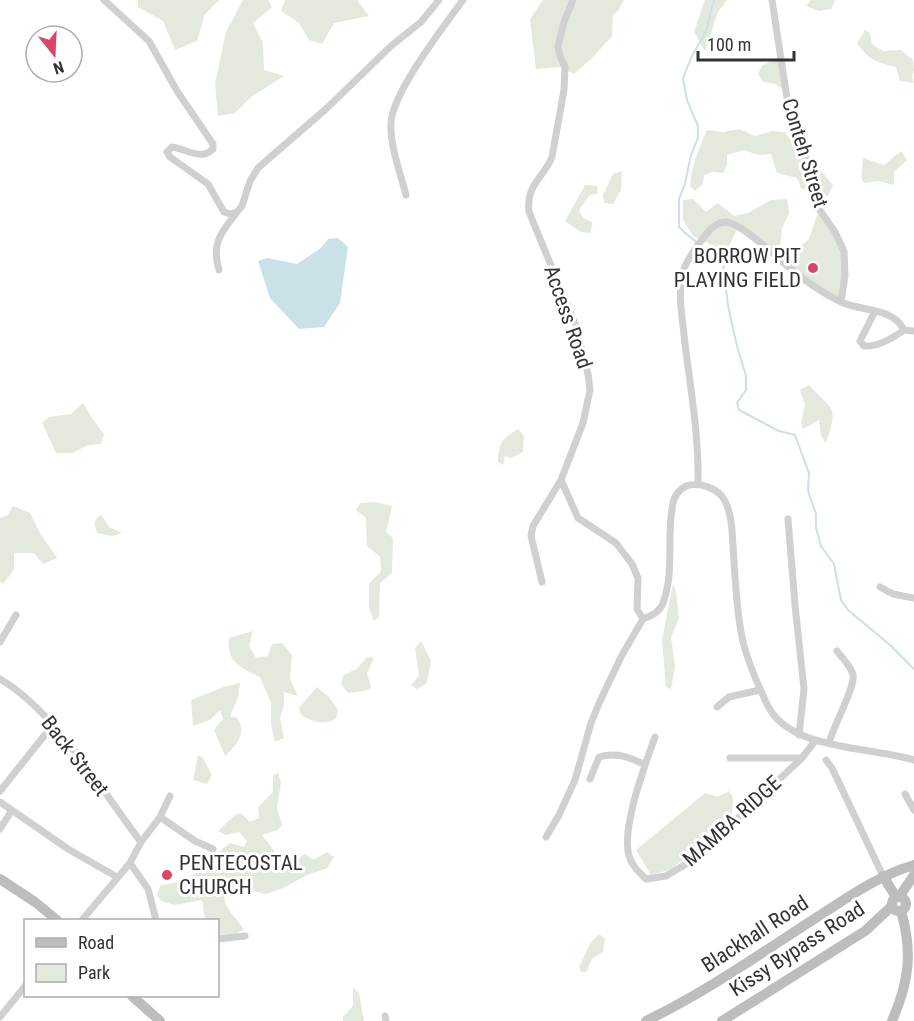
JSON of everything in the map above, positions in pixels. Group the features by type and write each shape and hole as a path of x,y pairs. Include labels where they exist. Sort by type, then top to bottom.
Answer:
{"street":[{"path":"104,0 149,42 177,91 213,144 213,149 205,154 196,154 172,147 167,152 170,157 207,184 224,212 230,214 237,212"},
{"path":"219,270 215,258 217,242 242,206 250,181 258,168 327,108 391,46 421,22 439,0"},
{"path":"406,195 391,134 391,114 423,56 463,0"},
{"name":"Access Road","path":"542,582 531,536 533,526 561,480 583,423 590,390 576,326 530,216 529,197 532,186 552,157 564,90 565,67 558,46 573,0"},
{"name":"Conteh Street","path":"772,0 793,128 806,158 817,206 836,232 844,251 845,276 841,302"},
{"path":"698,484 697,439 681,303 684,271 694,249 711,228 726,222 734,224 746,231 808,284 841,302 860,309 890,314 899,320 904,330"},
{"path":"875,311 860,341 864,346 883,342 904,330 914,331"},
{"path":"561,480 578,518 616,543 632,564 638,578 637,609 643,619"},
{"path":"546,837 575,780 591,723 622,655 643,619 652,615 663,603 673,502 679,491 687,486 698,484 718,492 727,506 731,521 741,631 745,649 768,707 781,724 815,741 914,760"},
{"path":"788,519 804,689 799,735"},
{"path":"880,587 894,594 914,598"},
{"path":"0,642 16,615"},
{"path":"829,742 836,720 854,686 851,668 837,651"},
{"name":"Back Street","path":"0,679 24,696 52,726 141,842"},
{"path":"717,707 729,697 760,690"},
{"path":"0,791 52,726"},
{"name":"MAMBA RIDGE","path":"655,737 634,797 627,846 632,864 646,879 666,876 693,860 802,758 815,741"},
{"path":"590,779 599,757 619,754 645,765"},
{"path":"730,758 802,758"},
{"path":"826,760 832,768 897,903 907,938 909,967 905,989 892,1021"},
{"path":"905,794 914,810"},
{"path":"84,919 130,863 141,842 160,817 170,796"},
{"path":"0,801 68,849 117,877"},
{"path":"0,829 12,810"},
{"path":"160,817 195,841 213,849"},
{"path":"130,863 148,889 156,919"},
{"name":"Blackhall Road","path":"646,1021 703,991 881,872 914,864"},
{"path":"897,903 914,875"},
{"path":"0,879 55,919"},
{"name":"Kissy Bypass Road","path":"722,1021 865,931 897,903"},
{"path":"219,939 245,936"},
{"path":"0,1017 24,988"},
{"path":"133,997 160,1021"}],"green space":[{"path":"138,0 219,0 205,14 197,41 175,50 163,21 138,7"},
{"path":"243,0 268,0 272,7 253,23 263,43 264,70 284,76 251,97 235,113 218,116 215,84 226,32"},
{"path":"285,0 357,0 369,16 334,23 322,44 309,40 299,23 281,11"},
{"path":"543,0 624,0 613,15 612,36 574,74 560,67 536,69 530,19"},
{"path":"705,0 727,0 718,12 705,51 694,32"},
{"path":"811,0 835,0 831,9 819,11 806,6"},
{"path":"865,30 870,33 872,44 883,51 901,50 913,60 914,83 900,81 896,67 874,60 857,44"},
{"path":"778,57 785,90 775,84 763,82 758,74 762,66"},
{"path":"739,129 755,136 772,131 785,132 796,149 812,160 833,185 828,196 821,196 801,188 797,178 777,173 771,154 758,155 744,150 727,155 727,165 723,173 713,172 704,175 703,184 695,191 690,186 692,171 707,130 723,132"},
{"path":"901,151 907,160 894,172 894,185 879,181 864,183 861,178 863,158 884,165"},
{"path":"622,171 621,190 613,204 604,203 603,195 613,174"},
{"path":"585,185 597,186 598,193 589,196 579,210 583,218 592,222 591,233 581,232 565,221"},
{"path":"693,199 706,212 718,203 734,216 748,213 771,200 787,199 789,213 782,228 779,259 738,227 726,252 693,236 683,220 683,200"},
{"path":"822,213 844,251 841,302 784,264 788,256 809,239 817,215"},
{"path":"809,385 832,410 832,422 826,443 821,436 819,420 803,429 801,423 805,404 800,390"},
{"path":"83,403 104,434 101,444 88,445 72,453 56,453 42,423 49,417 71,414"},
{"path":"518,429 524,436 523,452 511,458 505,456 503,465 498,462 500,446 504,439"},
{"path":"375,502 392,506 386,532 393,538 392,573 380,583 379,617 374,621 369,607 369,584 381,571 380,557 367,546 366,518 356,510 360,503"},
{"path":"13,506 30,513 57,558 43,564 34,553 14,553 14,570 3,584 0,581 0,518 7,516"},
{"path":"101,514 109,527 122,533 113,536 97,533 94,522"},
{"path":"673,584 679,618 671,637 675,666 671,689 666,687 662,640"},
{"path":"253,631 249,646 256,658 268,656 272,644 282,643 292,655 290,679 298,696 284,692 284,705 280,718 284,738 275,742 271,723 271,703 260,677 236,663 230,653 229,638"},
{"path":"421,641 431,661 427,683 417,689 411,685 419,676 415,648"},
{"path":"367,657 374,658 367,673 371,688 348,693 341,684 344,675 356,669"},
{"path":"240,683 238,697 230,717 236,717 240,723 240,738 225,756 214,730 223,719 220,710 210,720 193,726 191,700"},
{"path":"317,687 330,698 338,710 336,719 318,722 301,715 299,708"},
{"path":"198,755 203,758 212,775 207,784 193,780"},
{"path":"278,773 281,782 277,808 282,825 278,830 262,835 285,865 305,854 313,860 327,852 334,857 327,868 307,875 283,888 266,894 252,891 249,884 224,898 227,907 244,930 235,934 219,935 219,919 205,919 202,900 175,905 161,901 157,895 160,886 182,881 200,871 207,871 213,857 230,843 244,847 247,841 239,832 226,835 218,831 235,815 241,813 250,822 259,818 258,807 273,792 273,775"},
{"path":"729,791 733,797 732,816 672,869 651,875 636,850 705,793 717,797"},
{"path":"599,934 605,939 603,952 592,959 586,972 581,972 579,967 590,944"},
{"path":"353,987 359,993 364,1021 343,1021 343,1017 353,1006"}],"water":[{"path":"338,238 348,247 340,303 324,327 299,329 270,298 258,261 267,258 297,264 321,248 328,239"}],"waterway":[{"path":"714,0 706,31 683,78 687,100 698,126 698,138 679,199 679,227 723,262 728,306 746,376 746,390 737,403 739,410 779,431 795,435 809,473 808,491 816,514 816,528 821,546 834,564 841,600 848,610 890,645 914,669"}],"place":[{"name":"BORROW PIT PLAYING FIELD","path":"813,268"},
{"name":"PENTECOSTAL CHURCH","path":"167,875"}]}
